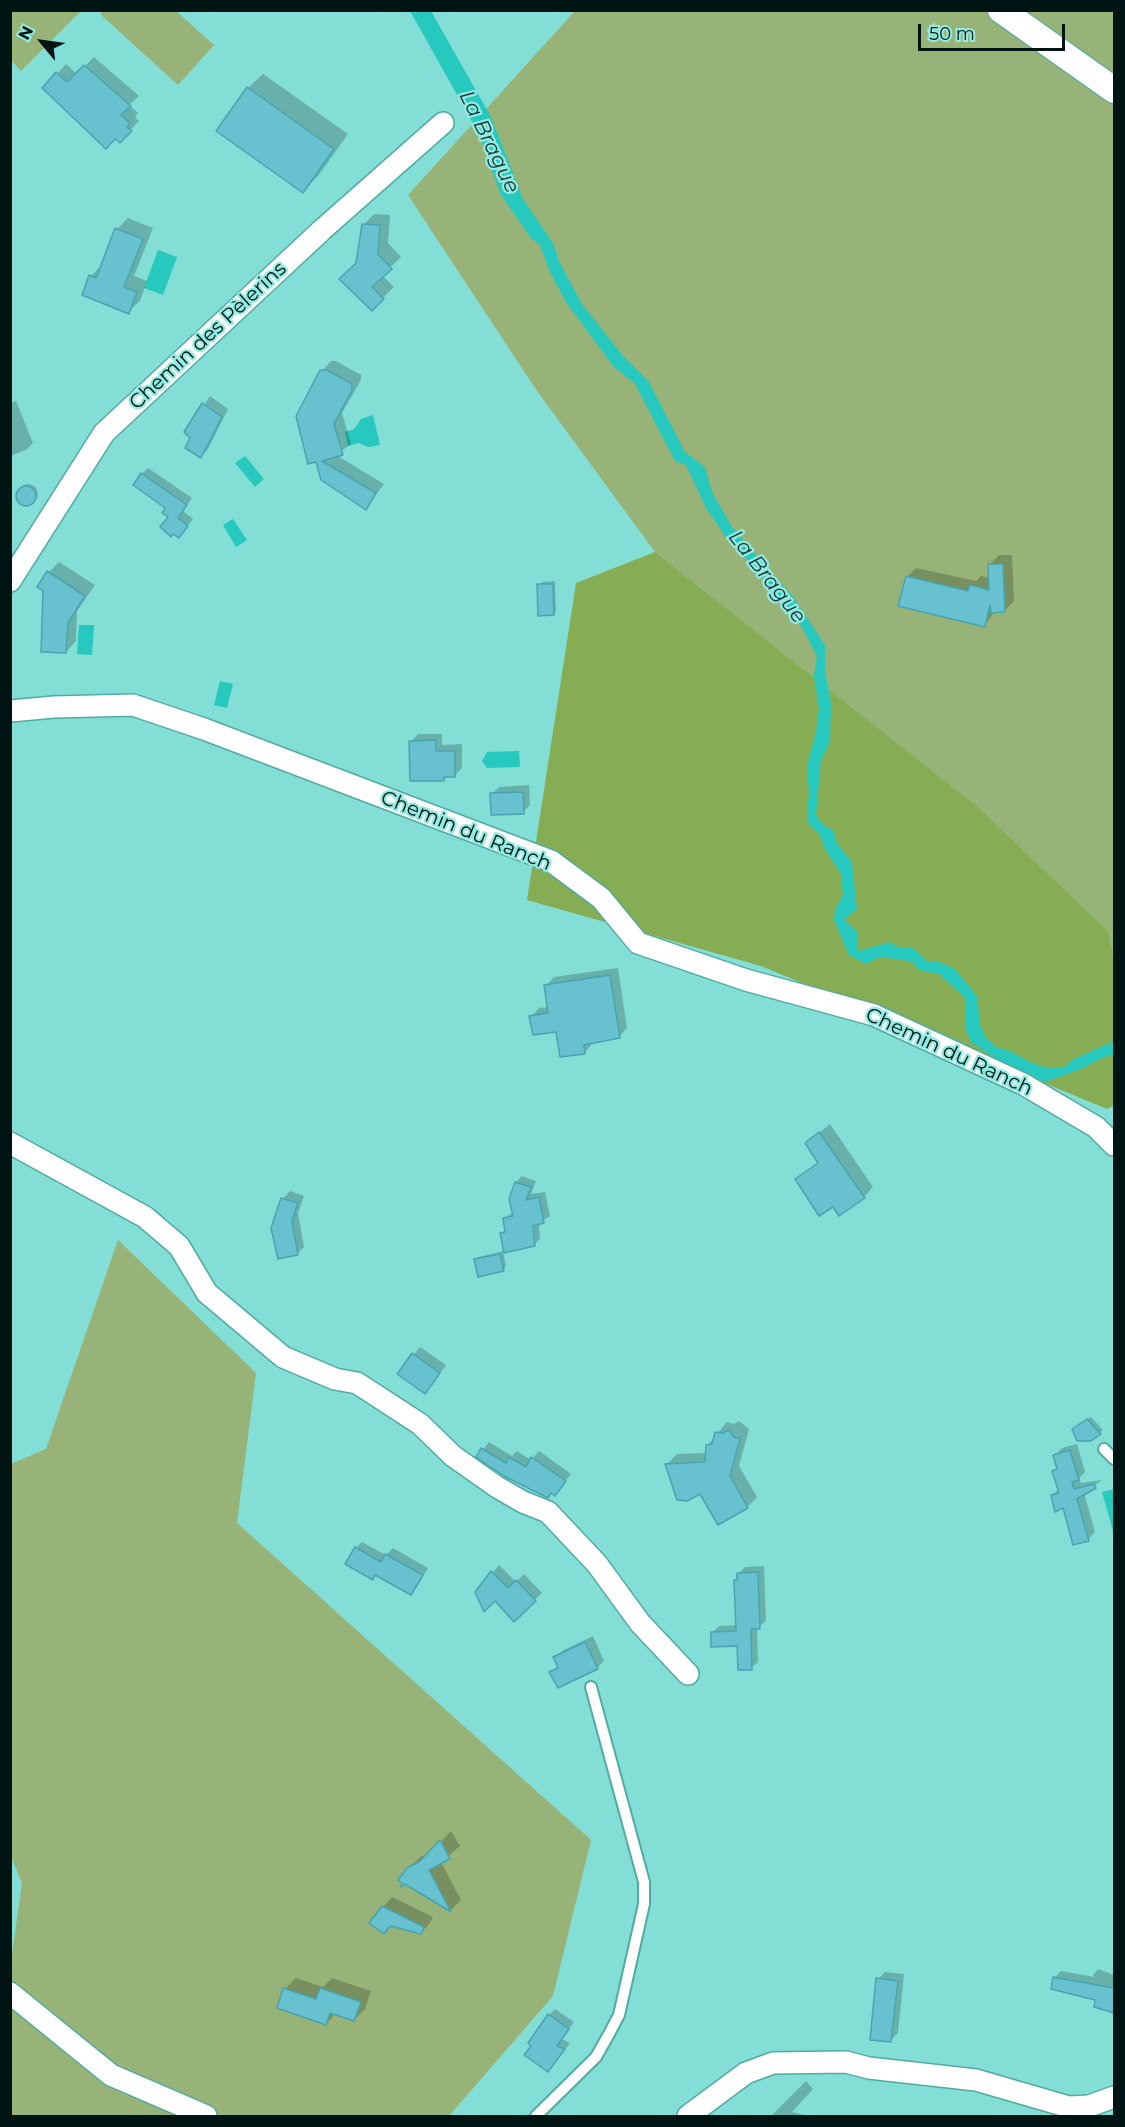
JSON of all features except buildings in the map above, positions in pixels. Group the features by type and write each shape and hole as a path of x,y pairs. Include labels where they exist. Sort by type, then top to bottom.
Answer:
{"street":[{"path":"1001,10 1114,90"},
{"name":"Chemin des Pèlerins","path":"10,581 104,433 323,229 443,123"},
{"name":"Chemin du Ranch","path":"10,711 54,707 133,705 204,729 551,861 601,898 638,943 746,980 874,1015 1023,1084 1096,1127 1114,1145"},
{"path":"10,1143 145,1217 178,1246 207,1293 283,1357 335,1379 357,1383 420,1424 453,1456 497,1487 523,1502 548,1512 597,1564 640,1623 688,1674"},
{"path":"10,1993 111,2075 206,2116"},
{"path":"688,2116 746,2073 773,2063 846,2062 868,2068 976,2080 1069,2106 1089,2106 1114,2097"}],"lane":[{"path":"1104,1449 1114,1460"},
{"path":"536,2116 596,2057 619,2015 644,1904 644,1882 591,1687"}],"green space":[{"path":"10,11 81,11 21,71 11,60"},
{"path":"103,11 176,11 214,45 178,85 100,14"},
{"path":"575,11 1114,11 1114,962 1109,932 977,806 655,552 537,391 408,195"},
{"path":"655,552 977,806 1109,932 1114,962 1114,1105 1107,1109 761,966 527,900 576,583"},
{"path":"118,1240 256,1373 237,1523 591,1840 553,1996 449,2116 11,2116 11,1961 22,1883 10,1854 11,1464 46,1449"}],"water":[{"name":"La Brague","path":"410,11 431,11 491,117 523,199 553,243 560,263 582,304 624,357 649,382 685,452 705,467 712,492 732,527 794,598 825,645 825,670 831,703 830,742 821,760 816,815 822,824 834,831 836,842 852,862 857,909 844,920 858,932 858,951 890,942 898,947 912,947 928,962 939,962 955,969 977,996 980,1025 986,1038 996,1047 1010,1051 1030,1062 1047,1068 1064,1067 1074,1059 1112,1042 1114,1042 1114,1055 1045,1082 997,1059 971,1042 966,1030 965,998 939,974 918,970 914,963 903,960 880,957 866,964 849,955 834,920 835,910 843,895 841,874 825,849 820,835 809,825 807,814 809,794 807,766 816,732 819,709 814,676 817,656 800,624 755,567 728,540 706,508 686,465 675,461 635,384 613,366 566,302 550,272 540,245 531,238 501,195 478,132"},
{"path":"158,250 177,257 163,295 144,288"},
{"path":"373,415 380,445 368,447 359,443 348,446 345,432 354,429 361,419"},
{"path":"245,456 264,479 255,487 235,463"},
{"path":"233,519 247,540 236,547 223,525"},
{"path":"79,625 94,625 92,655 77,654"},
{"path":"220,681 233,684 227,708 214,705"},
{"path":"519,751 520,767 487,768 482,761 487,752"},
{"path":"1114,1489 1114,1530 1113,1531 1102,1492"}]}
